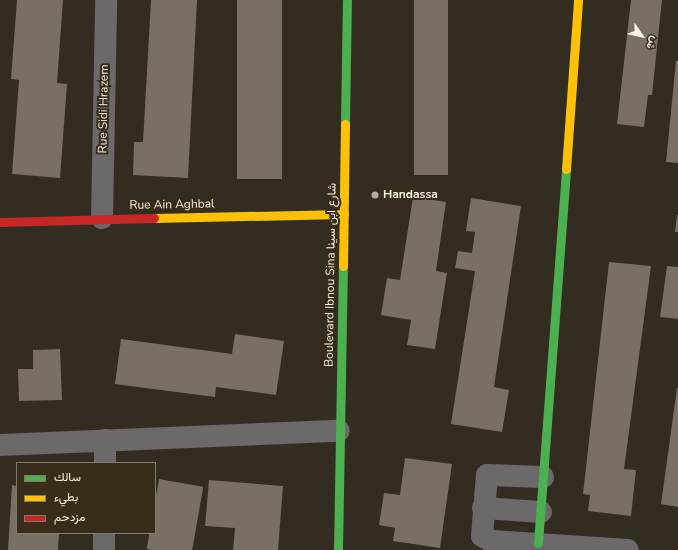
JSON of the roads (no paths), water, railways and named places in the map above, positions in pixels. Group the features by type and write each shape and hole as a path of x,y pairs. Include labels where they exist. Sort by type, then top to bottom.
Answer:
{"street":[{"name":"Rue Sidi Hrazem","path":"102,218 106,0"},
{"name":"Boulevard Ibnou Sina شارع ابن سينا","path":"338,550 347,0"},
{"path":"538,543 578,0"},
{"name":"Rue Ain Aghbal","path":"0,222 102,218 344,214"},
{"path":"0,445 339,431"},
{"path":"105,440 105,462"},
{"path":"543,477 487,475 481,532 486,539 628,550"},
{"path":"483,508 541,512"},
{"path":"104,534 104,550"}],"place":[{"name":"Handassa","path":"375,195"}]}
